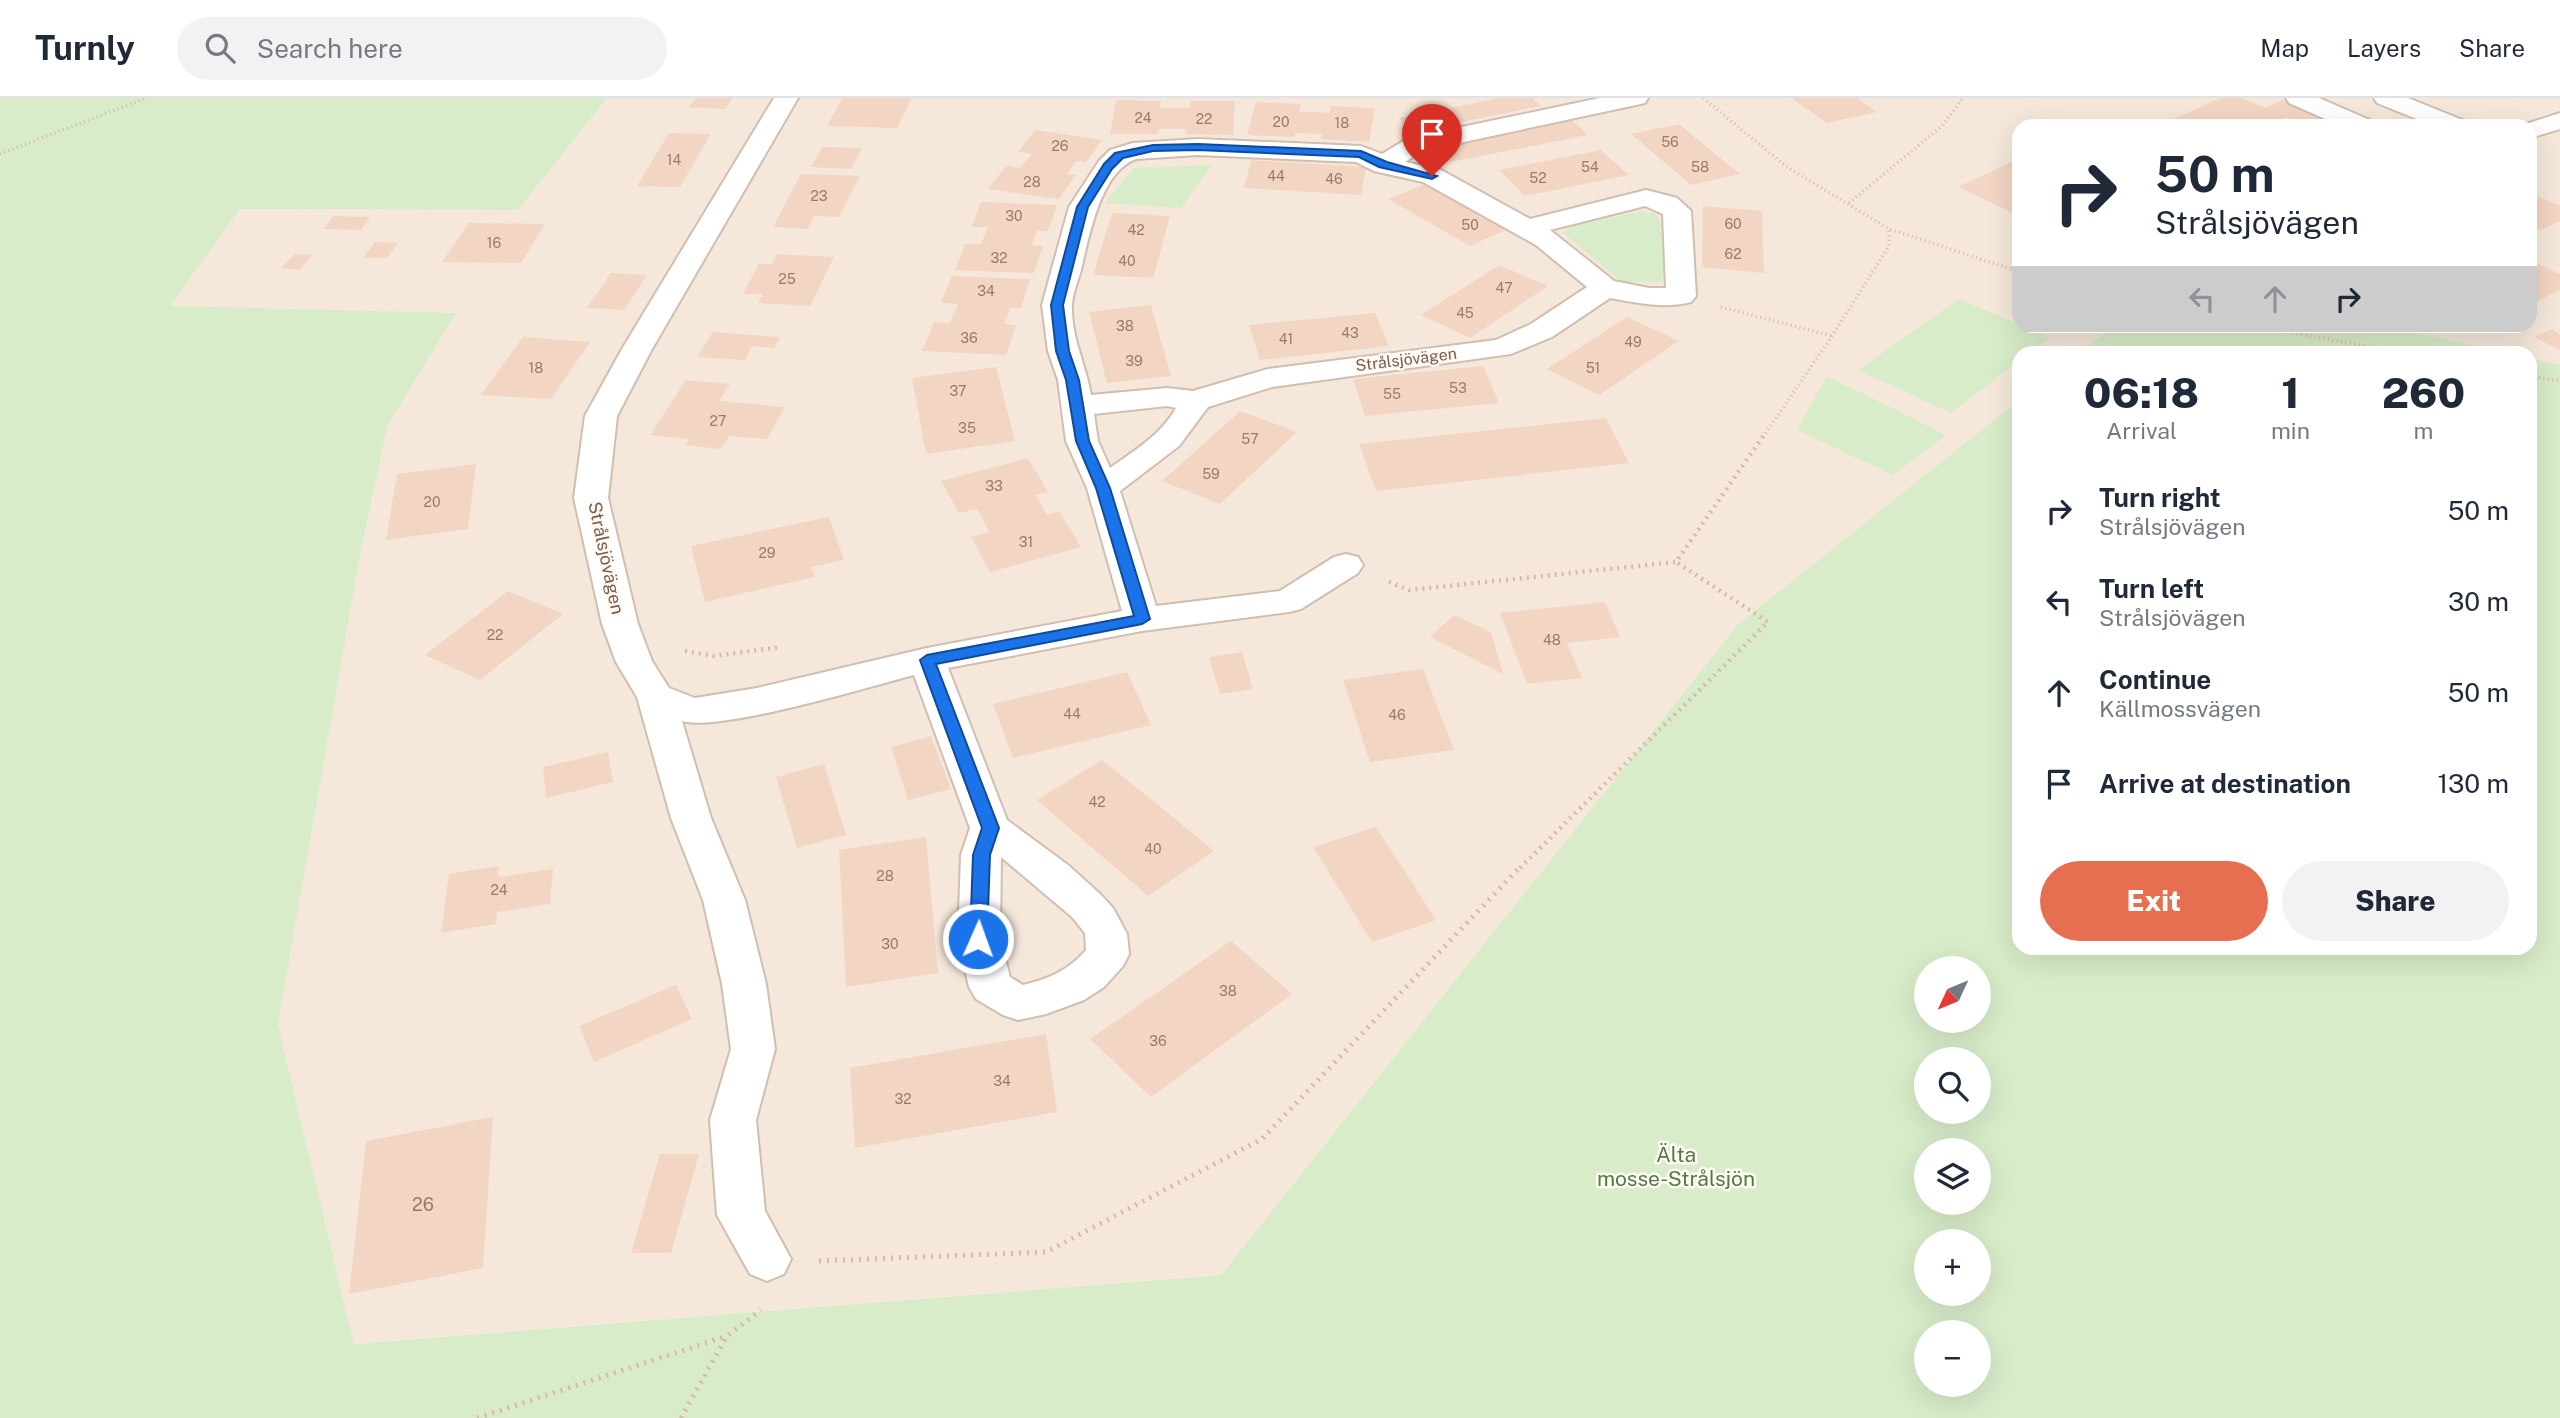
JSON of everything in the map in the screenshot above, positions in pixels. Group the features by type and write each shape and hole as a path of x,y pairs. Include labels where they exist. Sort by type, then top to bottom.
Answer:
{"street":[{"name":"Strålsjövägen","path":"767,1259 741,1215 733,1119 753,1049 744,984 724,900 691,818 656,697 634,662 620,624 591,498 601,416 637,349 786,98"},
{"path":"1383,164 1414,145 1636,98"},
{"path":"2298,98 2347,119"},
{"path":"2386,98 2438,119"},
{"path":"2537,128 2560,121"},
{"path":"1142,619 1103,488 1082,441 1077,406 1063,351 1057,305 1083,207 1108,167 1119,156 1153,148 1198,147 1361,154 1383,164 1432,176 1526,228 1546,239 1605,288 1649,297 1681,296 1677,211 1667,204 1646,198 1526,228"},
{"name":"Strålsjövägen","path":"1077,406 1167,397 1195,401 1268,378 1500,348 1522,342 1540,332 1605,288"},
{"path":"1103,488 1177,433 1189,417 1195,401"},
{"path":"656,697 693,711 757,701 927,660 1142,619 1289,601 1346,565"},
{"path":"927,660 990,828"}],"path":[{"path":"0,154 146,98"},
{"path":"1703,98 1787,167 1889,229 2012,269"},
{"path":"1849,203 1942,126 1963,98"},
{"path":"1676,562 1832,336 1889,246 1889,229"},
{"path":"1681,296 1832,336"},
{"path":"2295,333 2366,346"},
{"path":"2537,377 2560,381"},
{"path":"767,1259 826,1261 1046,1252 1262,1139 1550,836 1768,622 1676,562 1409,590 1346,565"},
{"path":"680,650 714,656 793,645"},
{"path":"815,1270 826,1261"},
{"path":"477,1418 727,1336 771,1303"},
{"path":"681,1418 727,1336"}],"shaded area":[{"path":"607,98 2560,98 2560,366 2537,360 2537,346 2475,346 2416,333 2537,333 2537,119 2012,119 2012,333 2105,333 2087,346 2012,346 2012,406 1739,623 1221,1275 354,1344 278,1025 362,545 388,425 455,314 169,307 240,209 518,210"}],"green space":[{"name":"Älta mosse-Strålsjön","path":"0,98 607,98 518,210 240,209 170,306 456,313 388,425 362,545 278,1025 354,1344 1221,1275 1739,623 2012,406 2012,955 2537,955 2537,360 2560,365 2560,1418 0,1418"},
{"path":"1212,165 1181,208 1105,203 1134,168"},
{"path":"1639,212 1655,213 1662,229 1664,256 1661,282 1622,282 1563,233 1570,226"},
{"path":"1959,299 2012,322 2012,333 2038,333 2050,338 2039,346 2012,346 2012,366 1951,413 1858,370"},
{"path":"2105,333 2416,333 2476,346 2087,346"},
{"path":"1827,376 1946,435 1893,475 1797,430"}],"building":[{"path":"696,98 733,98 725,109 689,107"},
{"path":"842,98 912,98 897,128 827,126"},
{"path":"1500,98 1532,98 1541,106 1412,132 1399,118"},
{"path":"1791,98 1857,98 1877,112 1827,123"},
{"path":"2220,98 2242,98 2265,108 2283,100 2328,119 2286,117 2174,119"},
{"path":"1116,100 1161,101 1160,108 1190,108 1191,101 1235,101 1233,135 1185,134 1186,129 1159,129 1158,134 1110,134"},
{"path":"1256,102 1301,104 1299,111 1329,113 1331,106 1375,108 1369,142 1321,139 1322,134 1296,133 1294,137 1247,135"},
{"path":"1572,120 1588,135 1440,164 1426,149"},
{"path":"1679,124 1740,174 1691,185 1631,134"},
{"path":"1035,130 1102,140 1086,162 1076,161 1067,174 1076,175 1059,199 988,189 1006,166 1020,168 1032,154 1018,152"},
{"path":"669,133 711,134 680,187 637,186"},
{"path":"822,147 862,148 851,169 811,167"},
{"path":"1601,150 1629,175 1525,196 1499,170"},
{"path":"1251,160 1366,167 1361,195 1244,188"},
{"path":"2012,162 2012,213 1958,187"},
{"path":"801,174 860,176 839,217 814,216 808,229 773,227"},
{"path":"1430,182 1512,227 1470,246 1388,199"},
{"path":"2537,196 2560,206 2560,221 2541,230 2537,229"},
{"path":"981,202 1057,205 1048,231 1037,231 1032,245 1043,246 1034,273 955,270 965,244 981,244 988,227 972,227"},
{"path":"1703,206 1762,211 1764,273 1702,267"},
{"path":"1112,213 1170,216 1153,278 1093,275"},
{"path":"333,216 370,217 361,230 323,229"},
{"path":"469,223 545,224 521,263 442,262"},
{"path":"375,242 398,243 387,258 363,258"},
{"path":"295,254 313,255 299,270 281,268"},
{"path":"777,254 834,257 810,306 758,303 763,294 743,294 759,264 772,264"},
{"path":"2537,263 2560,274 2560,290 2537,302"},
{"path":"1499,265 1548,286 1470,338 1421,315"},
{"path":"611,273 647,275 624,310 587,308"},
{"path":"952,276 1030,279 1021,308 1010,308 1004,324 1016,325 1006,355 922,351 934,322 950,323 958,304 941,303"},
{"path":"1151,305 1171,376 1107,383 1089,312"},
{"path":"1375,313 1389,346 1260,360 1249,325"},
{"path":"1627,317 1679,341 1599,395 1547,369"},
{"path":"2552,329 2560,334 2560,350 2534,337"},
{"path":"713,332 780,337 774,348 752,346 745,360 697,357"},
{"path":"523,337 590,342 551,399 481,395"},
{"path":"1483,366 1499,403 1365,416 1353,379"},
{"path":"996,367 1015,441 926,454 912,378"},
{"path":"686,380 730,384 719,401 785,407 767,439 729,436 721,449 686,445 690,439 650,435"},
{"path":"1240,411 1297,432 1220,504 1162,481"},
{"path":"1606,418 1629,463 1376,491 1359,444"},
{"path":"1028,458 1048,492 1036,495 1047,515 1059,511 1081,547 990,572 971,537 989,532 984,521 977,509 959,513 941,481"},
{"path":"476,464 468,529 386,540 397,474"},
{"path":"829,517 844,560 811,567 815,577 705,602 691,546"},
{"path":"508,591 563,614 480,680 425,655"},
{"path":"1605,602 1620,637 1567,643 1582,678 1527,684 1500,613"},
{"path":"1454,615 1491,632 1503,674 1430,637"},
{"path":"1242,652 1253,689 1220,694 1209,657"},
{"path":"1423,669 1454,750 1370,762 1343,680"},
{"path":"1127,672 1151,725 1013,758 993,704"},
{"path":"931,736 951,789 908,800 891,747"},
{"path":"608,752 613,782 546,798 543,767"},
{"path":"1102,760 1214,851 1148,896 1037,800"},
{"path":"824,764 846,835 797,848 776,777"},
{"path":"1376,827 1436,920 1372,942 1313,847"},
{"path":"926,837 938,973 846,987 839,850"},
{"path":"499,866 498,877 553,869 550,904 497,912 496,924 441,933 449,874"},
{"path":"1231,941 1292,994 1151,1097 1090,1039"},
{"path":"676,985 692,1019 594,1062 579,1026"},
{"path":"1046,1034 1057,1112 855,1148 850,1068"},
{"path":"493,1117 483,1268 349,1294 366,1141"},
{"path":"660,1154 699,1154 671,1253 631,1253"}],"route":[{"path":"978,939 981,855 990,828 927,660 1142,619 1103,488 1082,441 1073,380 1063,351 1057,305 1083,207 1108,167 1119,156 1153,148 1198,147 1361,154 1407,172 1432,176"}]}
